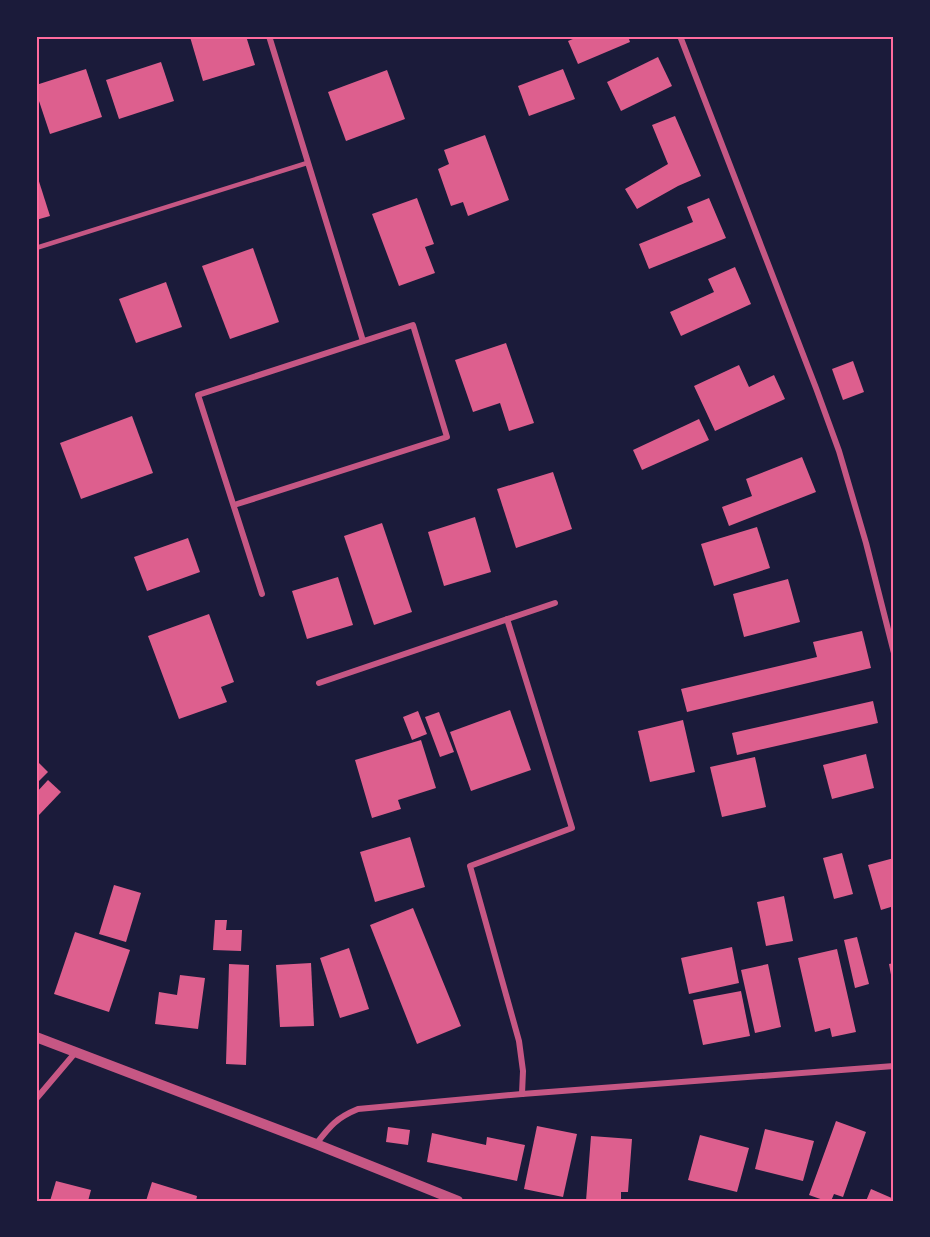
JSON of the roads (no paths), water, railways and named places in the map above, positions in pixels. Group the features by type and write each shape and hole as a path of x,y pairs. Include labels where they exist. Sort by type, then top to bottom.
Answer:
{"street":[{"path":"269,36 363,341"},
{"path":"680,36 839,451 866,543 894,653"},
{"path":"234,505 447,437 413,325 198,395 262,594"},
{"path":"319,683 555,603"},
{"path":"507,620 572,828 470,866 519,1041 523,1071 522,1094"},
{"path":"36,1037 458,1201"},
{"path":"36,1099 75,1053"},
{"path":"316,1144 332,1123 358,1109 522,1094 894,1066"}],"lane":[{"path":"36,248 307,163"}]}
